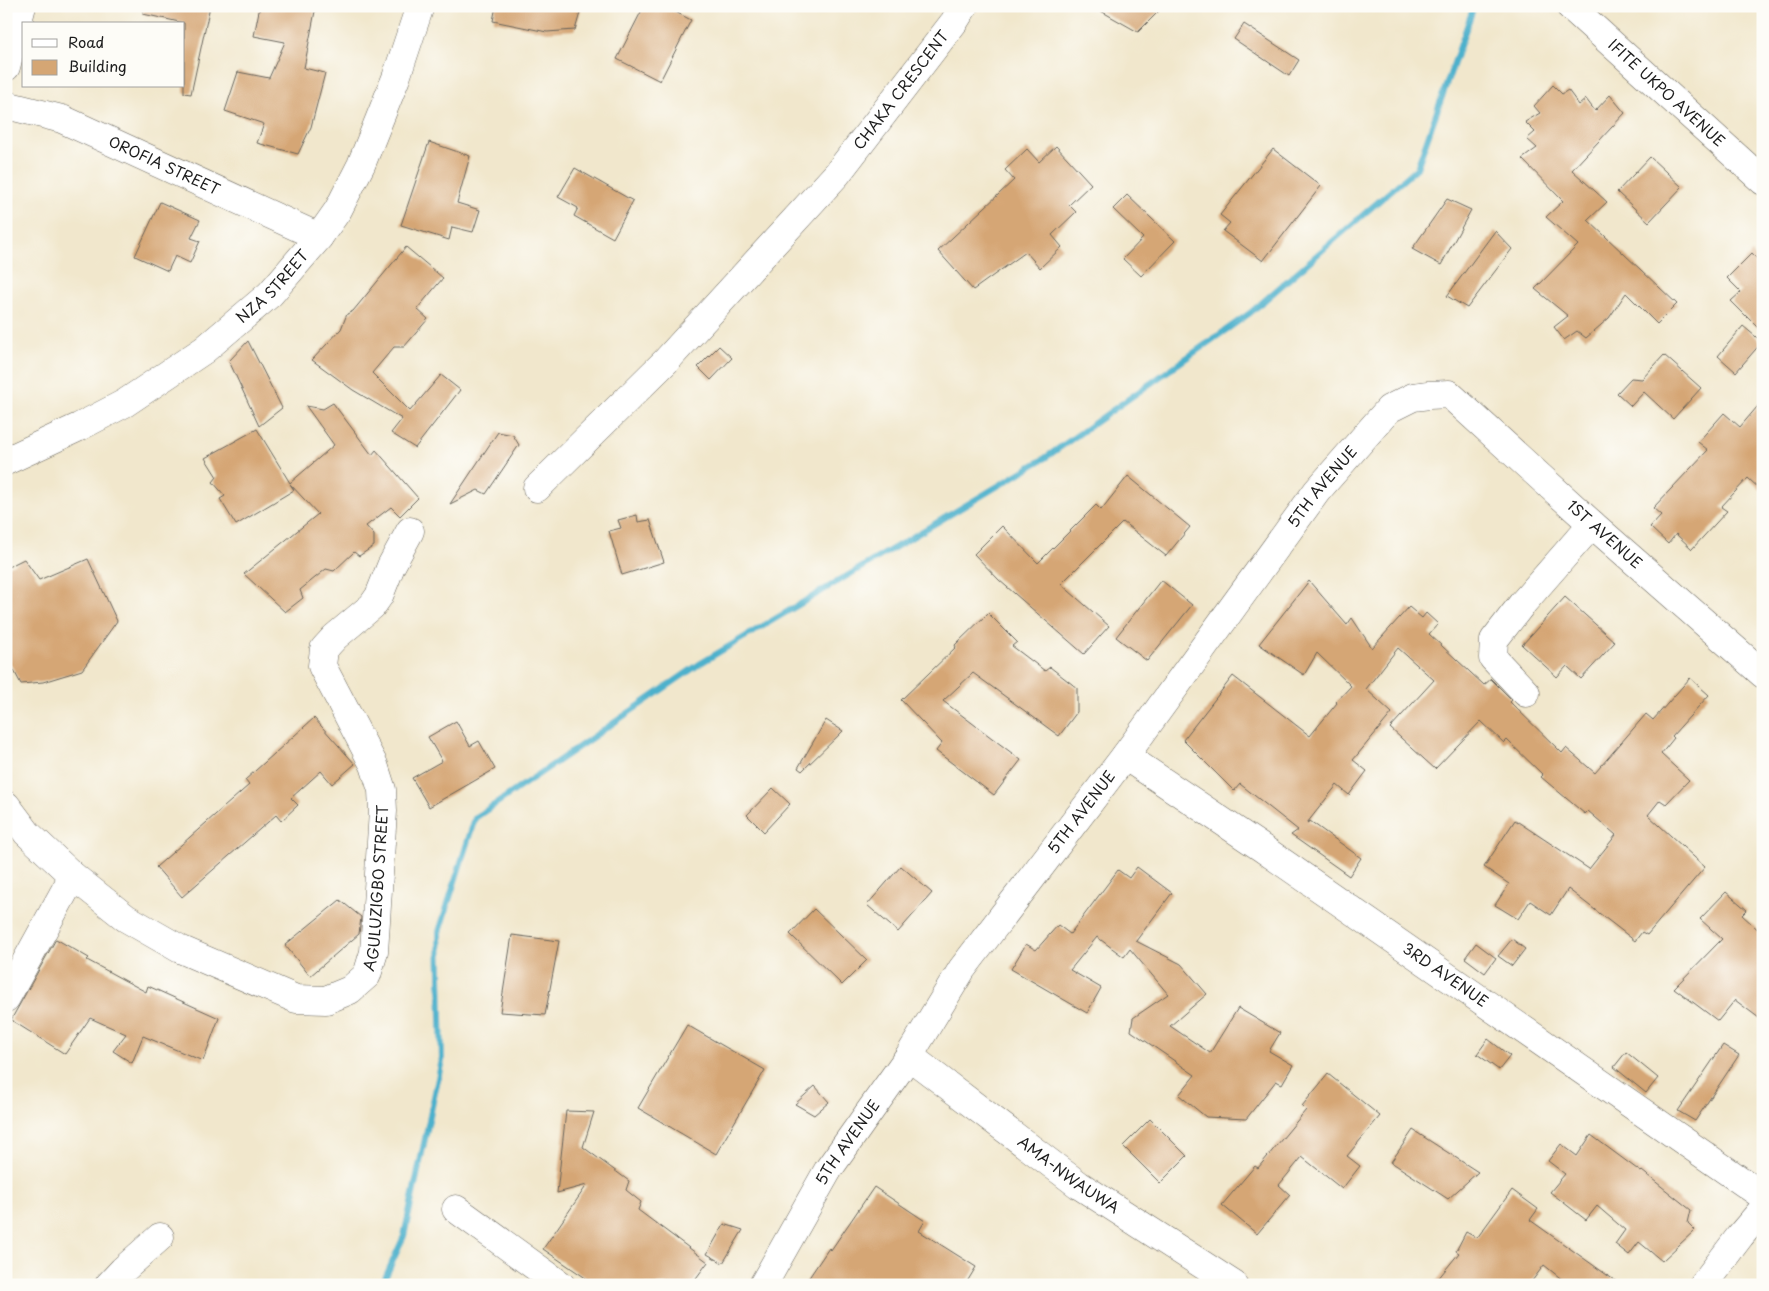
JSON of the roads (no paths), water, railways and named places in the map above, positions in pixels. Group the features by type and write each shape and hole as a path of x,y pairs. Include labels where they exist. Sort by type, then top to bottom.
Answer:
{"street":[{"path":"6,67 22,6"},
{"name":"NZA STREET","path":"6,461 79,428 125,403 204,350 270,294 319,237 338,210 361,165 396,78 420,6"},
{"name":"CHAKA CRESCENT","path":"537,488 666,360 837,174 954,22 964,6"},
{"name":"IFITE UKPO AVENUE","path":"1570,6 1763,181"},
{"name":"OROFIA STREET","path":"6,105 62,119 319,237"},
{"name":"1ST AVENUE","path":"1449,394 1592,524 1763,674"},
{"name":"5TH AVENUE","path":"763,1285 828,1170 909,1056 962,969 1126,756 1317,491 1389,409 1413,397 1449,394"},
{"path":"1526,692 1494,658 1494,640 1522,604 1592,524"},
{"name":"AGULUZIGBO STREET","path":"6,805 27,833 73,876 126,918 180,949 296,999 326,1000 350,990 366,976 374,952 383,812 382,790 374,764 322,666 324,649 334,637 372,606 379,596 391,566 410,531"},
{"name":"3RD AVENUE","path":"1126,756 1763,1196"},
{"path":"6,998 73,876"},
{"name":"AMA-NWAUWA","path":"909,1056 1079,1185 1234,1285"},
{"path":"456,1209 561,1285"},
{"path":"1702,1285 1763,1209"},
{"path":"109,1285 160,1237"}],"waterway":[{"path":"382,1285 404,1236 442,1060 439,932 475,818 701,663 1045,458 1250,313 1417,168 1474,6"}]}
